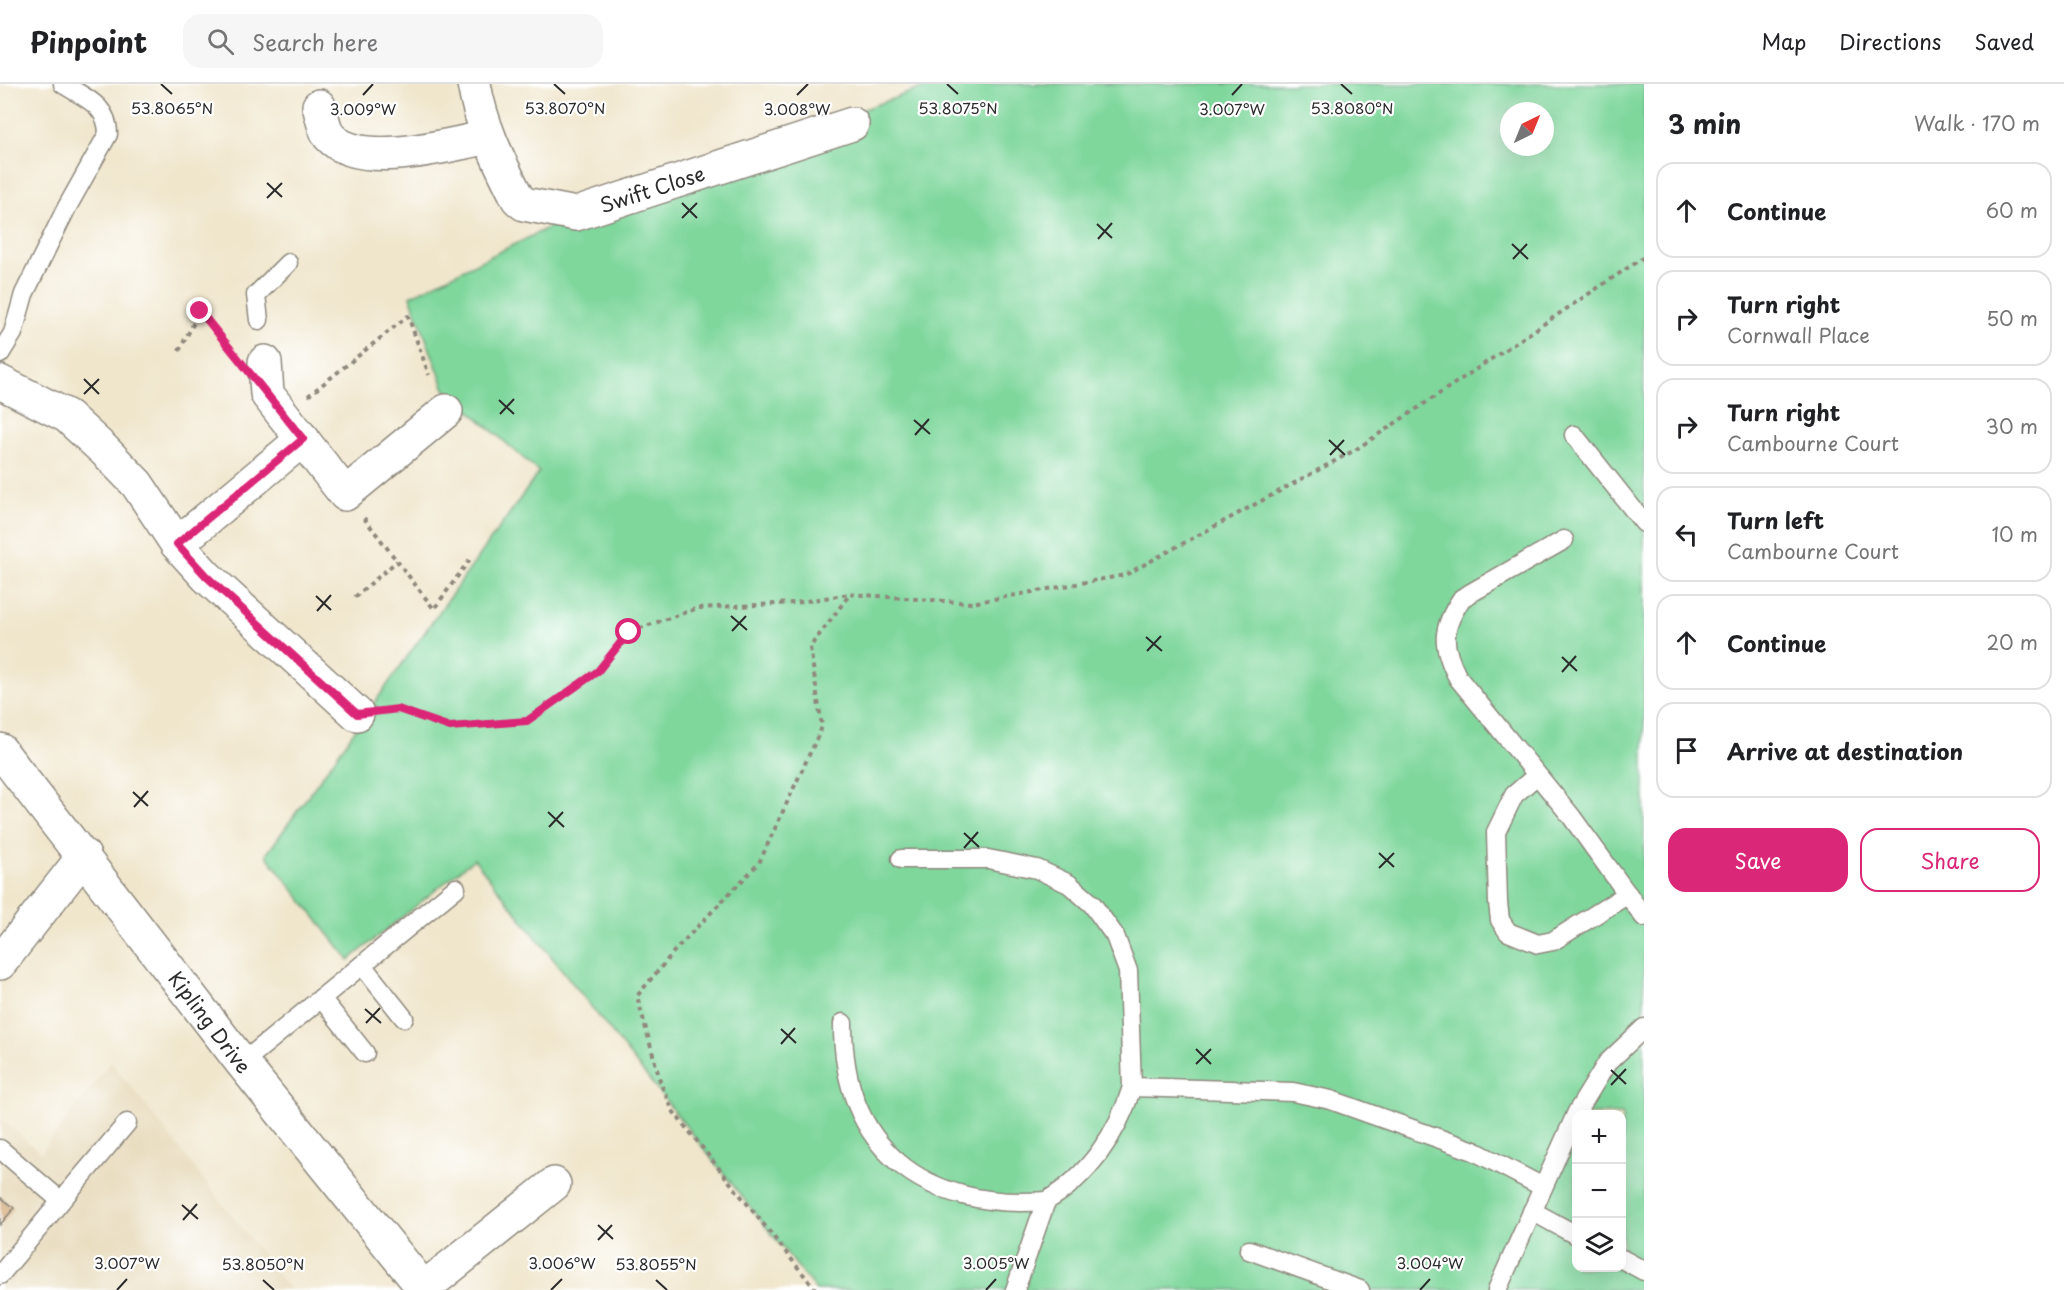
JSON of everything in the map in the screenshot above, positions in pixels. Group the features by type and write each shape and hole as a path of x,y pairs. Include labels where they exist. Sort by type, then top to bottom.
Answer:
{"street":[{"name":"Swift Close","path":"474,84 479,111 488,137 518,199 524,204 576,214 852,124"},
{"path":"319,106 328,136 347,149 367,153 423,151 488,137"},
{"path":"0,382 67,416 104,450 137,484 177,544 206,576 357,714"},
{"path":"177,544 280,403 345,494 447,411"},
{"name":"Kipling Drive","path":"0,750 84,856 242,1064 424,1289"},
{"path":"0,963 84,856"},
{"path":"424,1289 554,1184"}],"lane":[{"path":"0,354 13,333 24,294 66,209 108,134 108,120 100,108 63,84"},
{"path":"259,320 256,295 288,263"},
{"path":"1574,435 1644,523"},
{"path":"1564,540 1462,598 1452,613 1445,634 1447,656 1458,678 1537,775 1644,917"},
{"path":"1537,775 1514,795 1496,832 1500,920 1508,932 1538,944 1553,940 1628,894"},
{"path":"843,1023 843,1047 848,1077 862,1119 886,1152 915,1175 950,1193 992,1202 1046,1201 1066,1190 1085,1171 1124,1115 1132,1087 1128,971 1115,936 1092,904 1069,884 1037,869 988,859 901,859"},
{"path":"242,1064 456,888"},
{"path":"362,965 404,1018"},
{"path":"321,998 365,1053"},
{"path":"1497,1290 1577,1112 1607,1063 1644,1028"},
{"path":"1132,1087 1293,1092 1331,1100 1474,1151 1543,1187"},
{"path":"0,1275 127,1124"},
{"path":"0,1149 61,1202"},
{"path":"1015,1290 1046,1201"},
{"path":"1532,1211 1572,1233"},
{"path":"1249,1250 1360,1290"},
{"path":"1626,1261 1644,1272"}],"path":[{"path":"357,714 398,709 450,727 527,721 598,671 629,632 698,608 795,603 850,594 972,603 1125,575 1355,450 1644,257"},
{"path":"179,351 200,311 280,403 408,316 429,375"},
{"path":"345,494 434,609 470,559"},
{"path":"355,597 397,561"},
{"path":"816,1290 673,1111 661,1084 637,996 676,949 759,863 822,727 810,647 850,594"}],"shaded area":[{"path":"111,1061 290,1290 0,1290 0,1118 41,1153"}],"green space":[{"path":"933,84 1644,84 1644,1290 816,1290 474,859 349,960 266,855 539,472 445,389 410,296 576,214"}],"building":[{"path":"0,1197 14,1208 0,1225"}],"route":[{"path":"200,311 303,439 177,544 206,576 357,714 398,709 450,727 527,721 598,671 629,632"}]}
